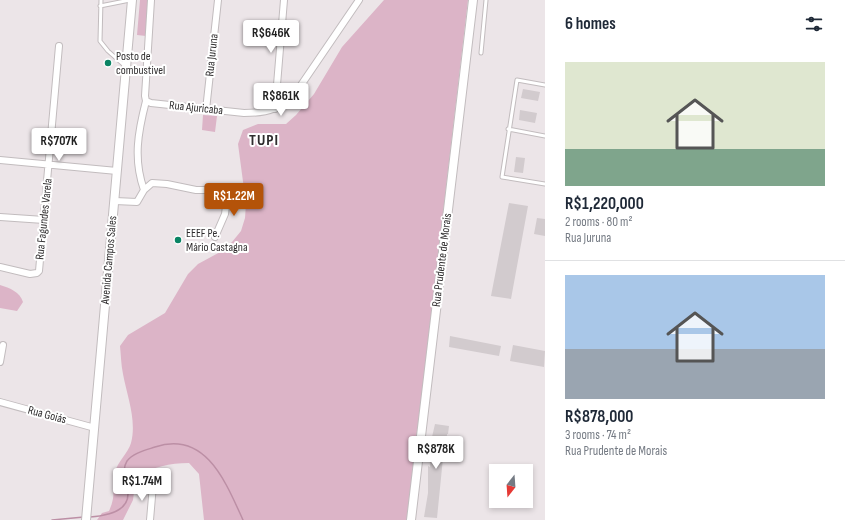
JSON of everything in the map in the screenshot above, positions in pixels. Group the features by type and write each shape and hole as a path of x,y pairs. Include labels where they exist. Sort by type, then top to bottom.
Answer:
{"street":[{"name":"Avenida Campos Sales","path":"86,520 132,0"},
{"path":"144,190 138,172 137,155 138,133 146,101 145,96 151,0"},
{"name":"Rua Juruna","path":"206,110 218,0"},
{"path":"275,109 284,0"},
{"name":"Rua Ajuricaba","path":"146,101 151,103 206,110 258,113 275,109 287,101 297,91 359,0"},
{"name":"Rua Prudente de Morais","path":"411,520 473,0"},
{"name":"Rua Fagundes Varela","path":"0,267 30,274 38,272 50,165 59,46"},
{"path":"0,160 117,171"},
{"path":"115,201 137,202 144,190 150,184 159,183 196,190 228,190 225,214 215,237"},
{"path":"0,217 44,220"},
{"path":"0,362 3,345"},
{"name":"Rua Goiás","path":"0,402 95,428"},
{"path":"150,520 153,485"}],"lane":[{"path":"101,0 100,41 108,51 126,67"},
{"path":"100,6 132,0"},
{"path":"481,53 486,0"},
{"path":"545,85 517,80 508,129 502,177 545,184"},
{"path":"508,129 545,136"}],"shaded area":[{"path":"140,0 148,0 146,36 137,35"},
{"path":"384,0 468,0 407,520 204,520 199,474 189,463 162,466 136,476 133,500 123,520 97,520 102,513 109,511 113,500 115,472 118,464 130,447 133,434 131,408 122,371 120,346 128,335 165,313 188,274 198,264 222,251 241,231 245,218 246,204 238,144 243,130 258,124 286,124 296,115 314,94 342,47"},
{"path":"203,115 217,116 215,132 202,130"},
{"path":"0,285 14,291 22,299 23,302 17,311 0,308"}],"building":[{"path":"523,89 540,92 538,101 521,98"},
{"path":"520,110 537,113 535,123 519,120"},
{"path":"516,157 525,158 523,173 514,172"},
{"path":"509,203 528,206 511,299 491,296"},
{"path":"537,218 545,219 545,236 534,234"},
{"path":"450,336 501,346 499,356 449,347"},
{"path":"513,345 545,351 544,367 510,361"},
{"path":"435,424 449,426 446,448 444,448 437,518 424,517 428,493 428,466 430,467 432,437"}],"waterway":[{"path":"90,517 102,516 114,512 124,505 128,494 124,469 130,458 148,449 173,444 188,446 201,453 212,463 221,476 243,520"},
{"path":"52,520 84,517"}],"place":[{"name":"Posto de combustivel","path":"108,63"},
{"name":"EEEF Pe. Mário Castagna","path":"178,240"}],"district":[{"name":"TUPI","path":"264,140"}]}
